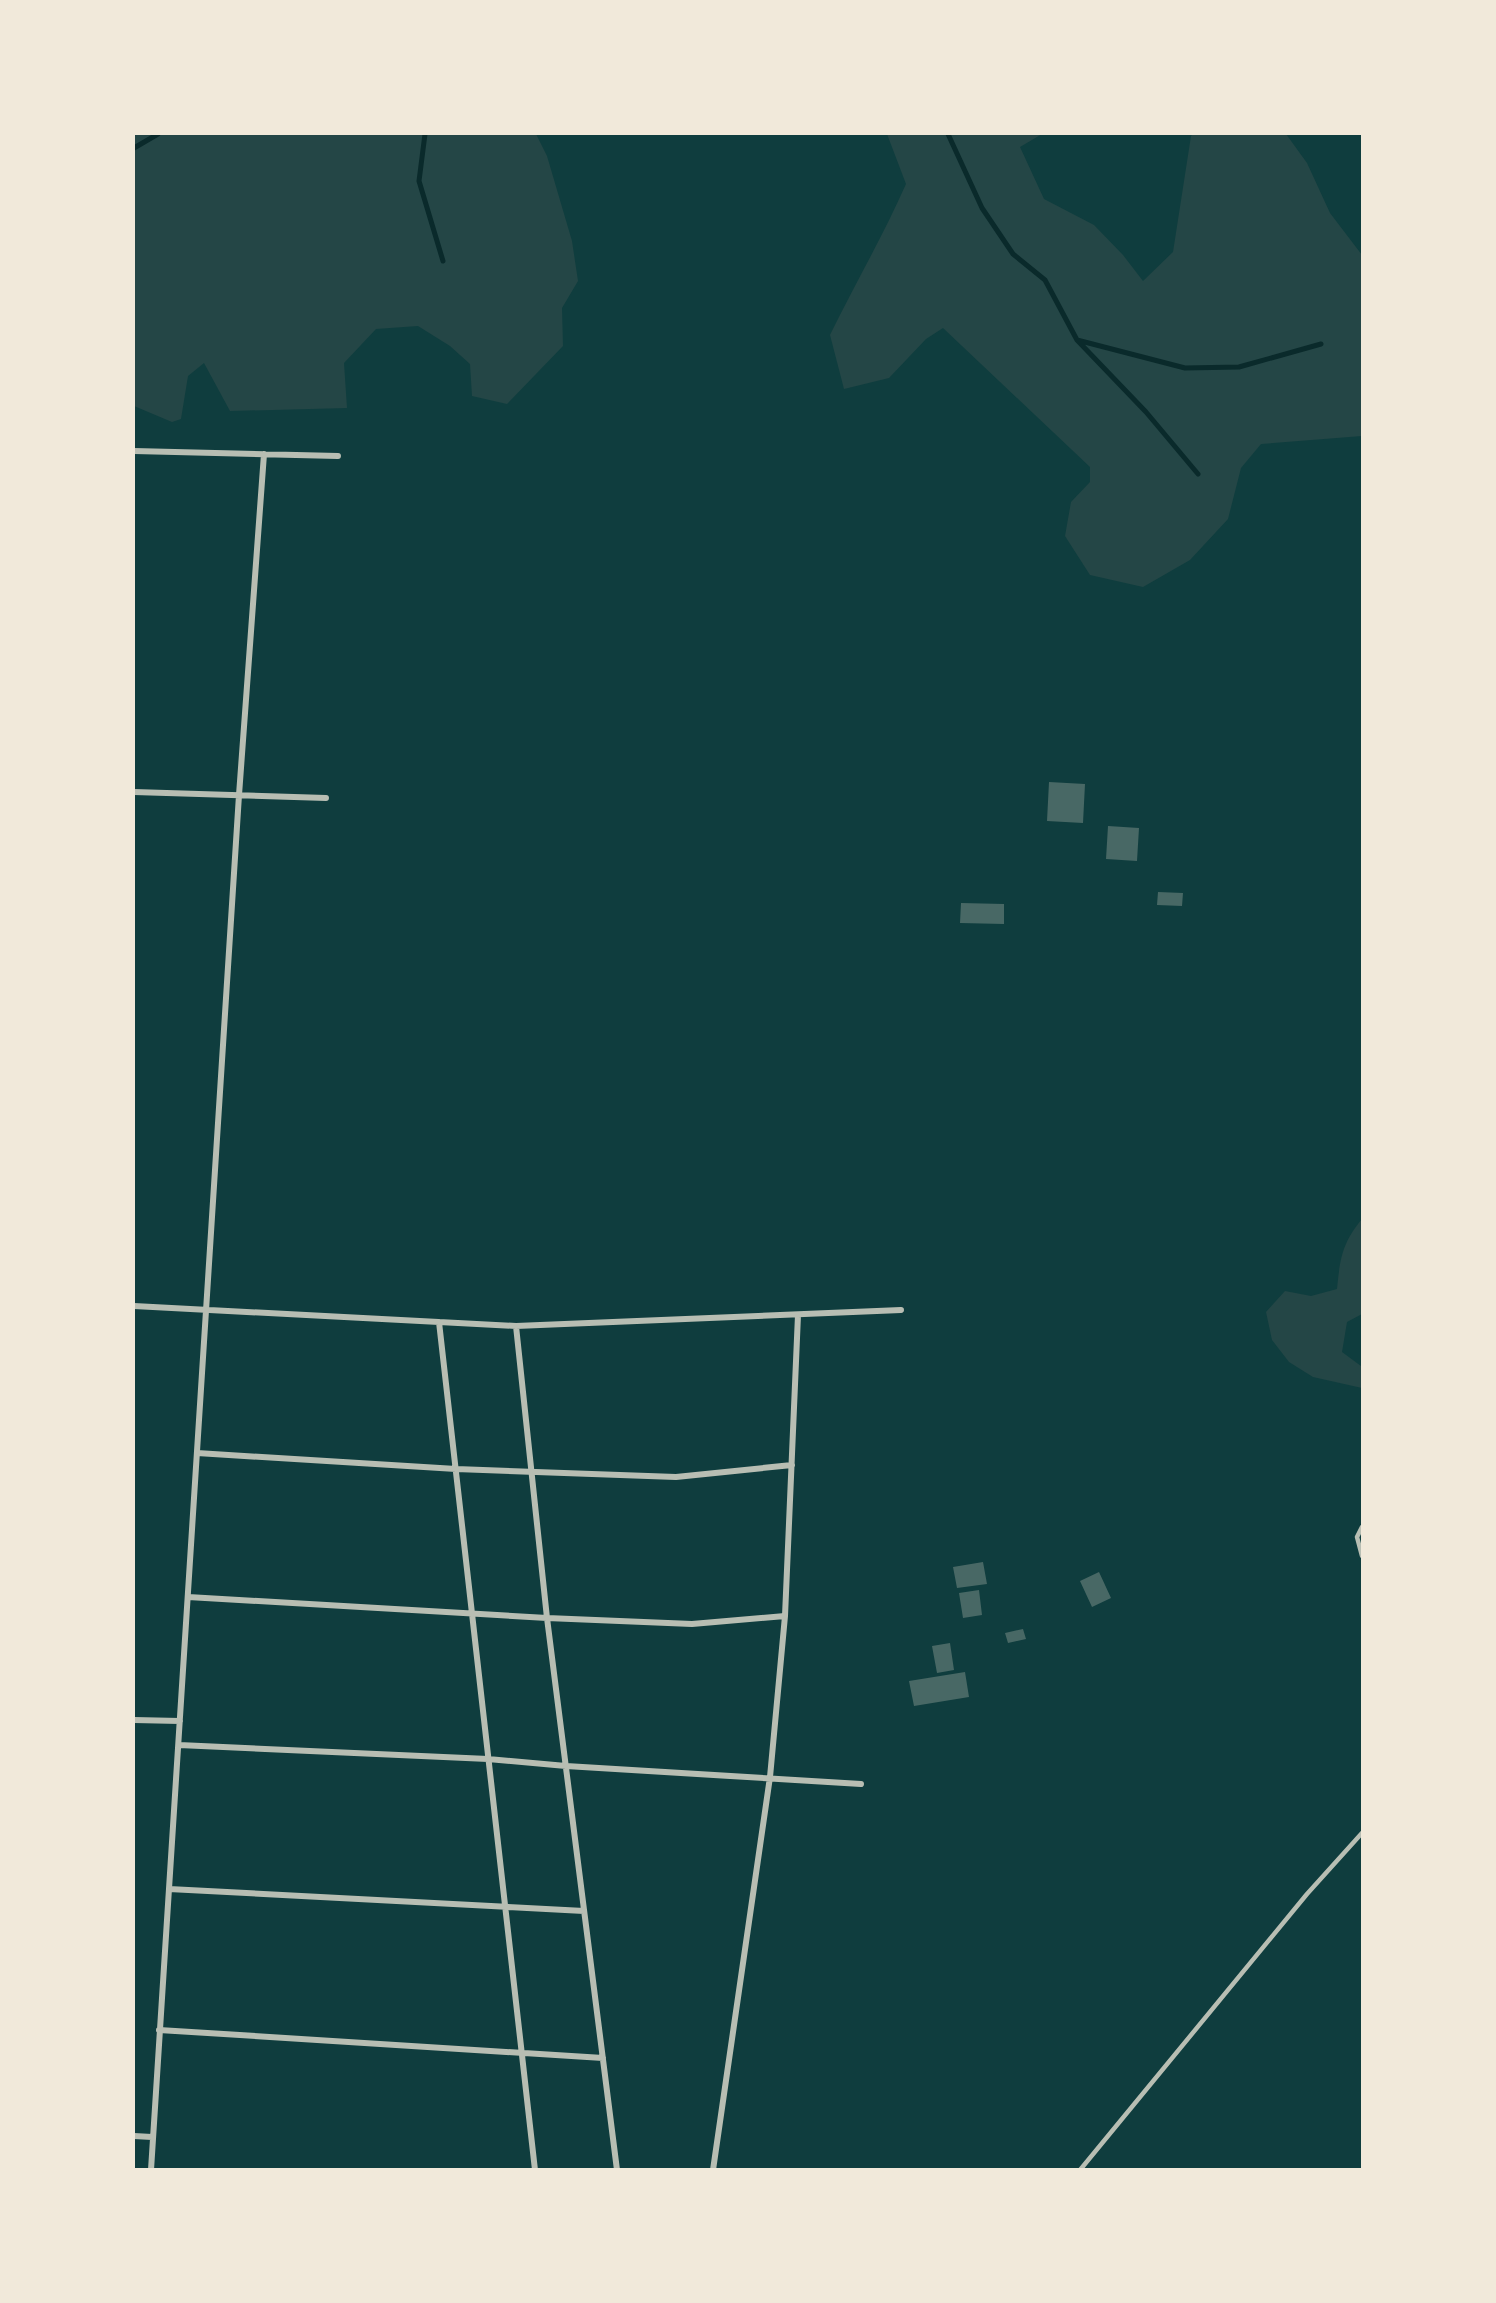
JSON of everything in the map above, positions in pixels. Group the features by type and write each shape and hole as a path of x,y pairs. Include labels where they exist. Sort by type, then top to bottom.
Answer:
{"street":[{"path":"134,451 338,456"},
{"path":"151,2169 239,795 264,454"},
{"path":"134,792 326,798"},
{"path":"134,1306 516,1326 901,1310"},
{"path":"713,2169 770,1777 785,1616 798,1315"},
{"path":"439,1322 535,2169"},
{"path":"516,1326 534,1472 548,1618 617,2169"},
{"path":"197,1453 456,1469 676,1477 792,1465"},
{"path":"188,1597 692,1624 785,1616"},
{"path":"134,1720 180,1721"},
{"path":"179,1745 488,1759 861,1784"},
{"path":"169,1889 584,1911"},
{"path":"159,2030 603,2058"},
{"path":"134,2136 152,2137"}],"lane":[{"path":"1362,1527 1357,1537 1362,1556"},
{"path":"1080,2169 1307,1894 1362,1833"}],"shaded area":[{"path":"134,134 536,134 547,156 572,241 578,281 562,308 563,346 507,404 472,396 470,364 450,346 418,326 376,329 344,363 347,408 230,411 204,363 188,376 181,419 172,422 134,406"},
{"path":"887,134 1042,134 1020,147 1044,199 1094,225 1123,255 1143,281 1173,252 1191,136 1193,134 1286,134 1307,163 1330,213 1362,255 1362,436 1261,444 1241,468 1228,519 1190,560 1143,587 1090,575 1065,536 1071,502 1090,482 1090,467 943,328 926,339 889,378 844,389 830,335 906,184"},
{"path":"1362,1219 1362,1314 1347,1322 1342,1352 1361,1366 1362,1388 1313,1377 1289,1362 1272,1340 1266,1312 1285,1291 1311,1296 1337,1289 1343,1252 1350,1236"}],"building":[{"path":"1049,782 1085,784 1083,823 1047,821"},
{"path":"1108,826 1139,828 1137,861 1106,859"},
{"path":"1158,892 1183,893 1182,906 1157,905"},
{"path":"961,903 1004,904 1004,924 960,923"},
{"path":"983,1562 987,1584 957,1588 953,1567"},
{"path":"1099,1572 1111,1598 1092,1607 1080,1581"},
{"path":"979,1590 982,1615 963,1618 959,1593"},
{"path":"1023,1629 1026,1639 1008,1643 1005,1633"},
{"path":"950,1643 954,1670 937,1673 932,1646"},
{"path":"965,1672 969,1697 914,1706 909,1681"}],"waterway":[{"path":"134,148 158,134"},
{"path":"425,134 419,181 443,261"},
{"path":"948,134 982,208 1013,254 1045,280 1077,340 1146,412 1198,474"},
{"path":"1077,340 1185,368 1239,367 1321,344"}]}
